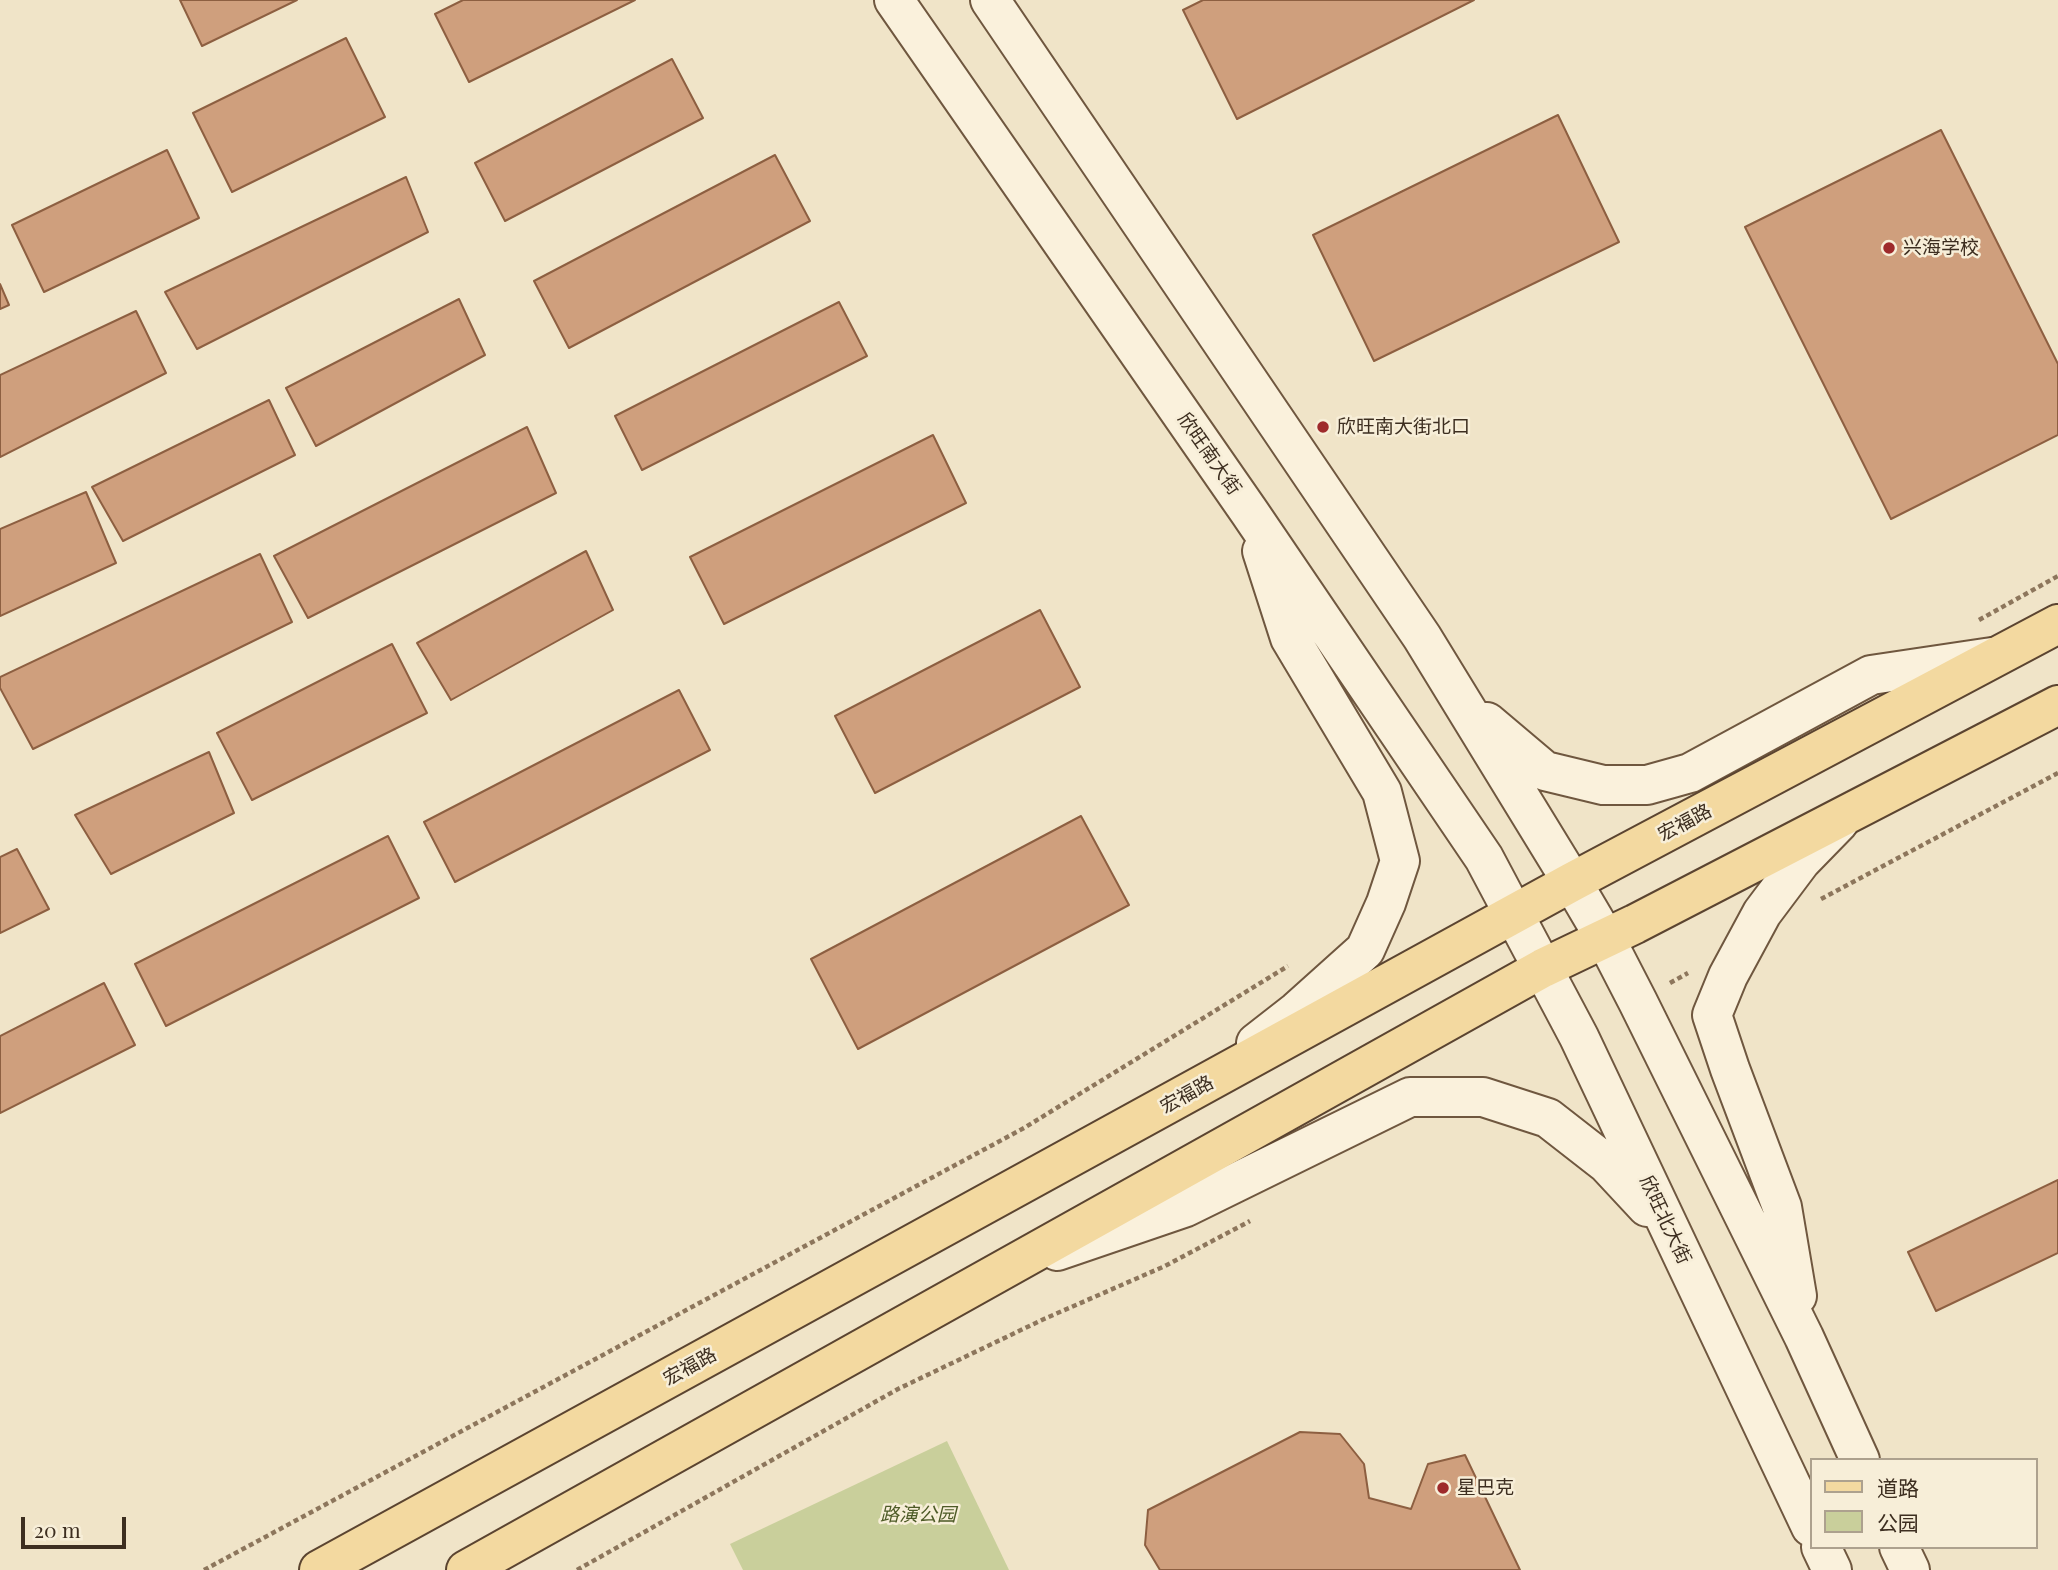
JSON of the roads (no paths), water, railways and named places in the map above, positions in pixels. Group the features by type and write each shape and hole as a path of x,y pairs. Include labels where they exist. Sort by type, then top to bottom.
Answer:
{"main road":[{"name":"欣旺南大街","path":"894,0 1250,513 1484,858 1515,914"},
{"path":"990,0 1422,637 1572,883 1605,939 1804,1336 1859,1458"},
{"path":"1196,1090 1297,1011 1365,950 1386,903 1400,861 1382,792 1290,638 1250,513"},
{"name":"宏福路","path":"319,1570 1515,914 2058,624"},
{"path":"1422,637 1491,727 1545,771 1603,785 1647,785 1690,773 1871,675 1997,656"},
{"path":"466,1570 1543,968 1605,939 2058,705"},
{"path":"1804,1336 1782,1207 1712,1015 1728,976 1762,913 1801,861 1847,814"},
{"name":"欣旺北大街","path":"1515,914 1579,1037 1810,1525"},
{"path":"1005,1269 1186,1207 1410,1097 1483,1097 1548,1118 1607,1164 1671,1233"},
{"path":"1822,1549 1832,1570"},
{"path":"1900,1549 1910,1570"}],"place":[{"name":"兴海学校","path":"1889,248"},
{"name":"欣旺南大街北口","path":"1323,427"},
{"name":"星巴克","path":"1443,1488"}],"park label":[{"name":"路演公园","path":"918,1515"}]}
